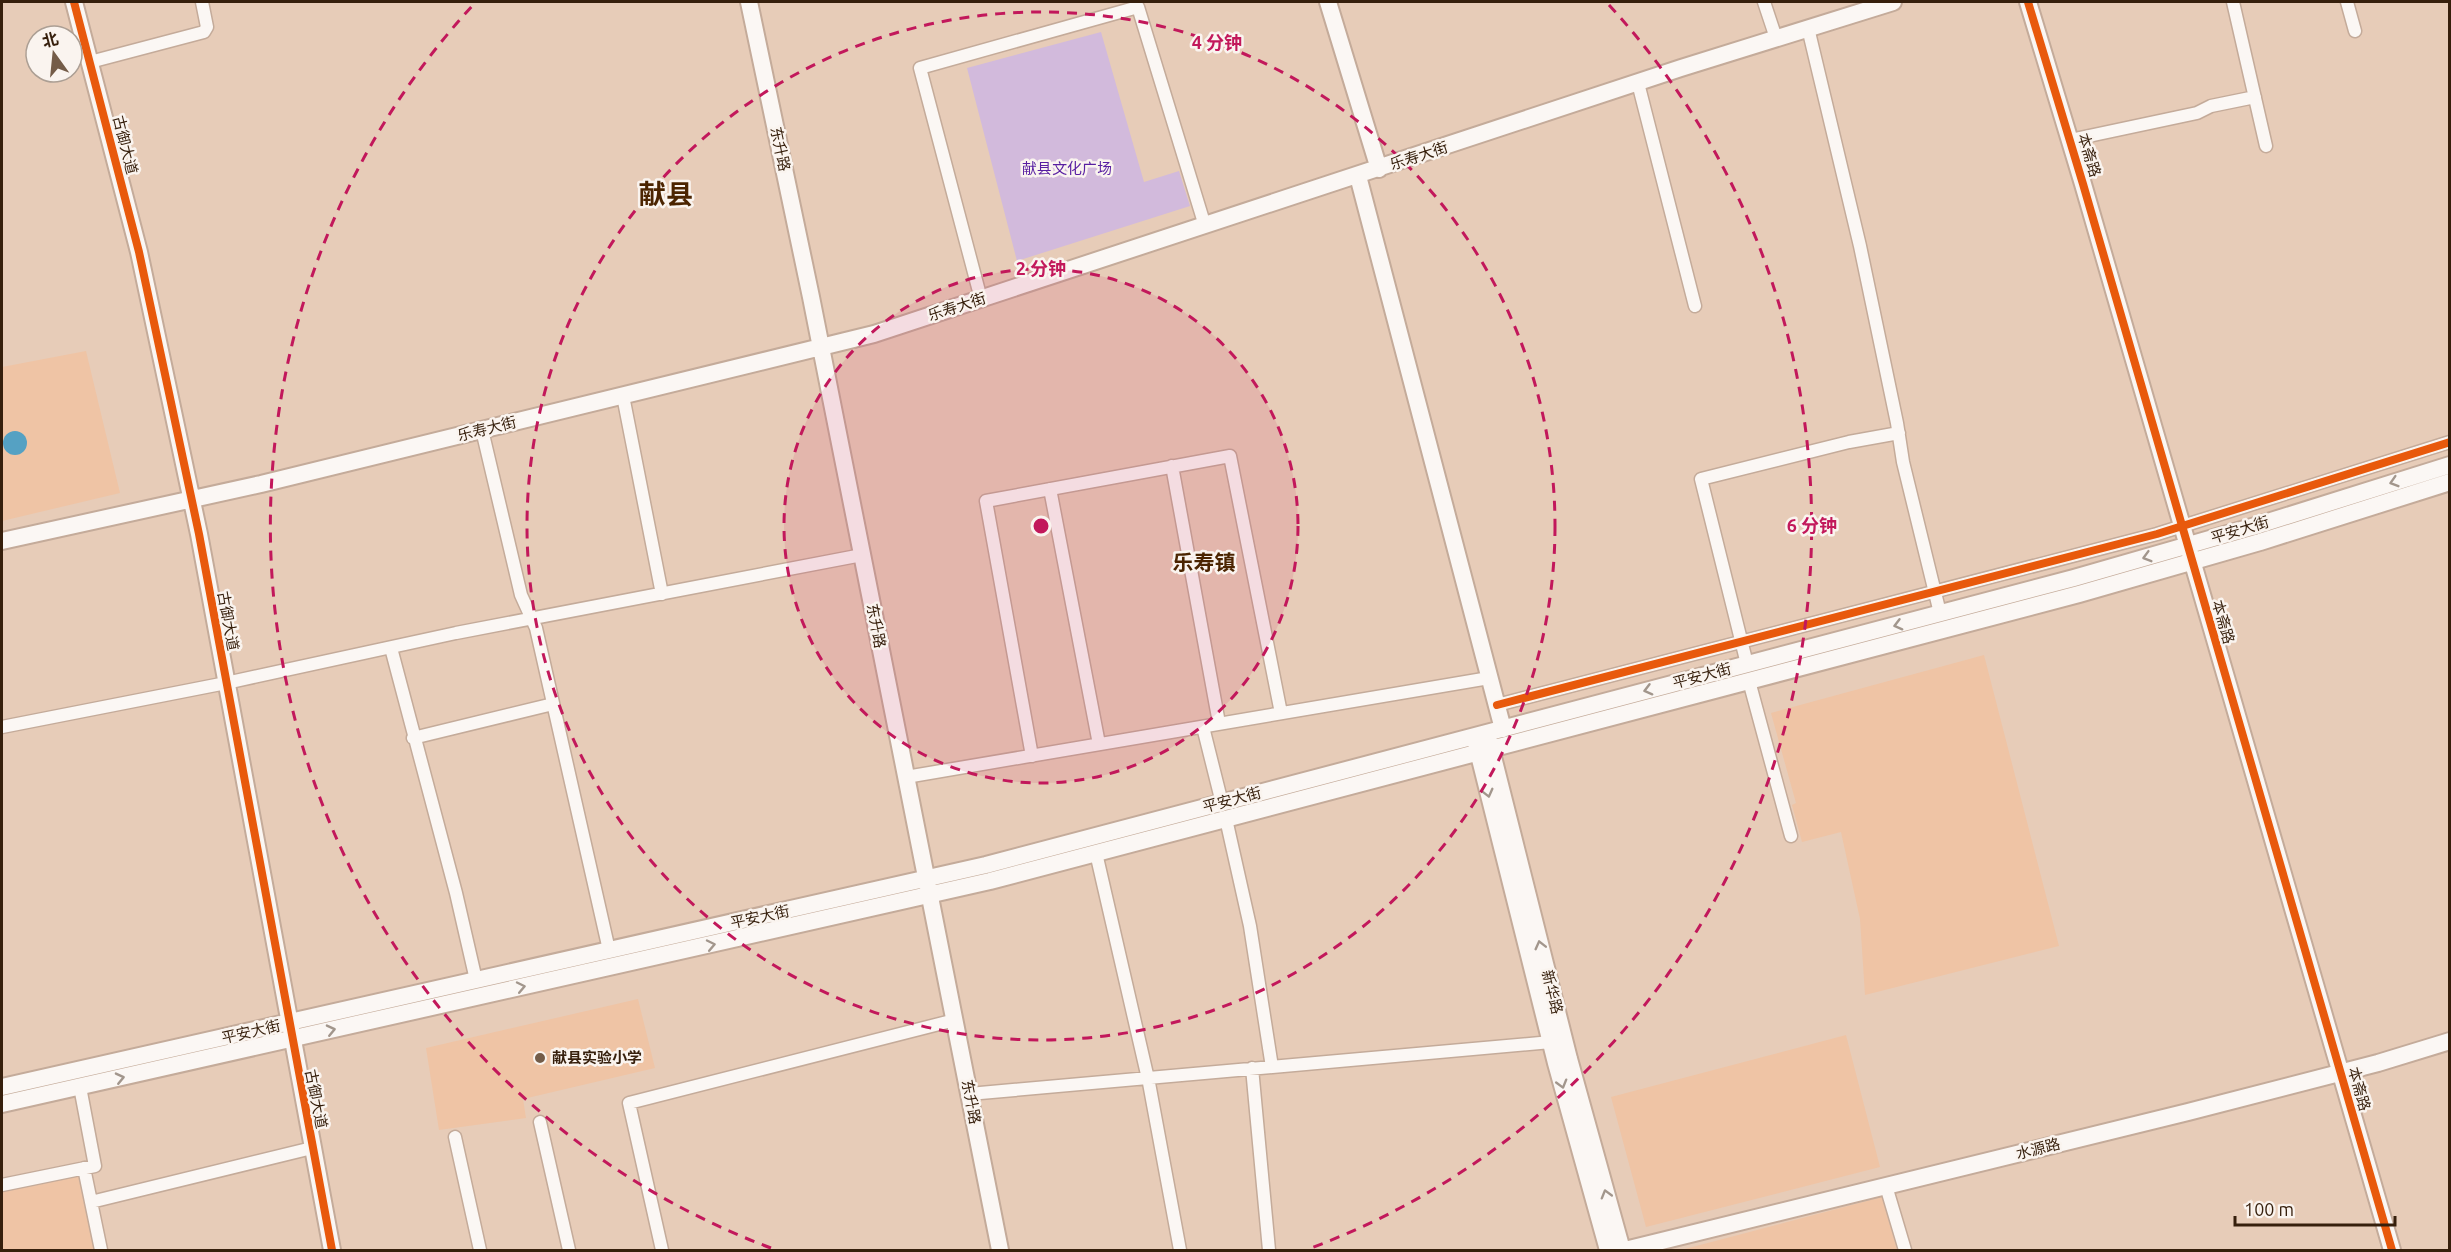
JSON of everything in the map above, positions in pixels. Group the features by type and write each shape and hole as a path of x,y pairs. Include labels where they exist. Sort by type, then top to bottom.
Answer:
{"main road":[{"name":"古御大道","path":"74,2 138,252 191,499 332,1251"},
{"name":"东升路","path":"749,2 821,347 1000,1251"},
{"path":"1328,2 1379,169"},
{"name":"乐寿大街","path":"2,541 482,430 874,334 1776,38 1893,2"},
{"name":"本斋路","path":"2028,2 2392,1251"},
{"path":"1358,176 1497,705 1486,740"},
{"name":"平安大街","path":"2,1087 290,1031 928,887 1748,673 2079,594 2450,465"},
{"name":"平安大街","path":"1486,740 1748,673 1940,614 2189,554 2450,482"},
{"name":"新华路","path":"1486,740 1551,1042 1608,1251"},
{"name":"新华路","path":"1486,740 1569,1059 1623,1251"},
{"name":"平安大街","path":"2,1104 80,1087 476,980 609,950 1096,853 1224,811"},
{"name":"水源路","path":"1623,1251 2340,1073 2450,1041"}],"street":[{"path":"90,62 204,32 207,27 202,2"},
{"path":"1764,2 1776,38"},
{"path":"2234,2 2266,146"},
{"path":"2347,2 2355,31"},
{"path":"981,299 921,68 1138,7 1205,226"},
{"path":"1808,28 1860,246 1903,462 1940,614"},
{"path":"1638,83 1695,306"},
{"path":"2070,140 2197,113 2211,106 2255,97"},
{"path":"623,396 662,594"},
{"path":"482,430 521,595 531,619 553,704 609,950"},
{"path":"1791,836 1748,673 1701,479 1849,442 1899,433"},
{"path":"1497,705 2182,527 2450,442"},
{"path":"1032,756 986,501 1172,466 1230,456 1281,713"},
{"path":"1172,466 1219,723"},
{"path":"1050,489 1099,744"},
{"path":"2,727 531,619 862,555"},
{"path":"391,648 413,738 456,893 476,980"},
{"path":"906,777 1490,678"},
{"path":"413,738 553,704"},
{"path":"1203,727 1250,926 1272,1067"},
{"path":"1096,853 1148,1078 1180,1251"},
{"path":"662,1251 629,1103 955,1020"},
{"path":"969,1094 1551,1042"},
{"path":"1252,1068 1269,1251"},
{"path":"2,1185 95,1166 80,1087"},
{"path":"540,1122 569,1251"},
{"path":"455,1137 480,1251"},
{"path":"91,1202 312,1148"},
{"path":"84,1168 101,1251"},
{"path":"1886,1186 1905,1251"}],"shaded area":[{"path":"86,351 120,493 2,521 2,367"},
{"path":"1984,655 2059,946 1865,995 1860,919 1841,832 1802,842 1792,805 1796,803 1771,713"},
{"name":"献县实验小学","path":"638,999 655,1068 523,1099 526,1118 439,1130 426,1048"},
{"path":"1846,1035 1880,1167 1646,1227 1611,1097"},
{"path":"79,1174 95,1250 2,1250 2,1190"},
{"path":"1882,1197 1897,1250 1681,1250"}],"green space":[{"name":"献县文化广场","path":"1101,32 1144,182 1179,171 1190,206 1017,261 967,68"}],"water":[{"path":"15,431 23,435 27,443 23,451 15,455 7,451 3,443 7,435"}],"cycle path":[{"path":"74,2 139,252 199,534 332,1250"},
{"path":"2028,2 2083,184 2392,1250"},
{"path":"1497,705 2157,534 2450,442"}],"place":[{"name":"献县实验小学","path":"540,1058"}],"district":[{"name":"献县","path":"666,195"},
{"name":"乐寿镇","path":"1204,563"}]}
